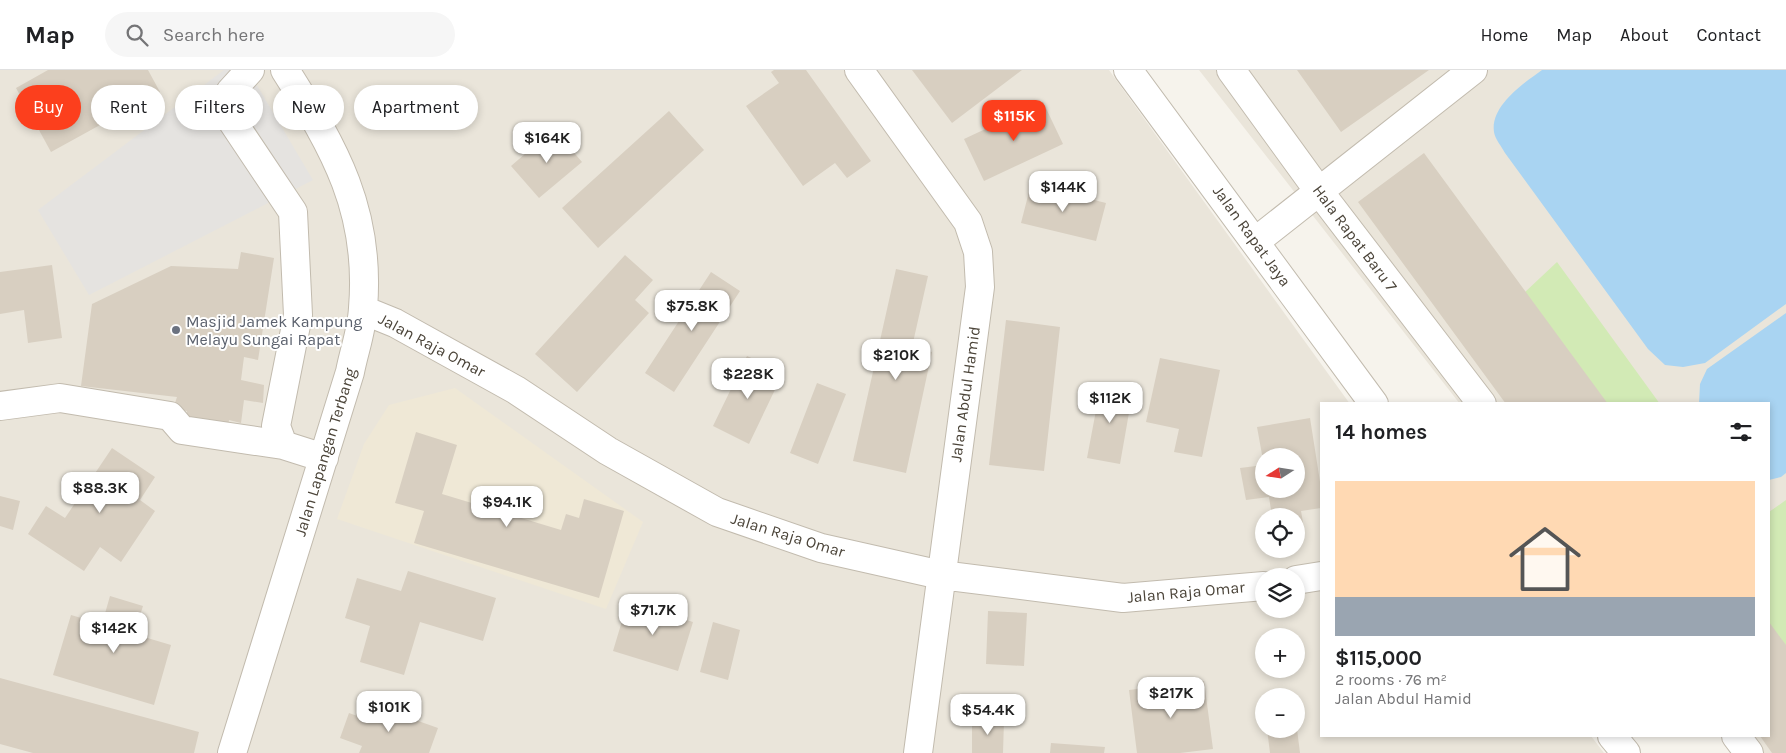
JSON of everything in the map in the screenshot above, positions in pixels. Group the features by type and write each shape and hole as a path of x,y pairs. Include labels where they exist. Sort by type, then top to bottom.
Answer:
{"street":[{"path":"250,70 230,92 228,115 293,212 298,315 276,426 283,445"},
{"name":"Jalan Lapangan Terbang","path":"232,753 350,372 363,310 364,270 359,220 346,179 285,70"},
{"name":"Jalan Abdul Hamid","path":"859,70 968,222 978,252 980,288 918,753"},
{"name":"Jalan Rapat Jaya","path":"1128,70 1256,241 1373,402"},
{"name":"Hala Rapat Baru 7","path":"1231,70 1318,190 1480,402"},
{"path":"1256,241 1318,190 1473,70"},
{"name":"Jalan Raja Omar","path":"363,310 395,323 516,390 608,451 717,512 821,548 941,574 1123,598 1255,587"},
{"path":"0,406 60,398 170,416 182,430 283,445 324,458"},
{"path":"1305,579 1320,576"},
{"path":"1613,737 1626,753"},
{"path":"1737,737 1749,753"}],"shaded area":[{"path":"0,70 1109,70 1349,402 1320,402 1320,737 1592,737 1604,753 0,753"},
{"path":"224,70 248,70 257,85 204,85"},
{"path":"1199,70 1786,70 1786,753 1736,753 1724,737 1770,737 1770,402 1458,402"},
{"path":"263,95 273,112 273,130 283,130 313,180 89,295 38,210 144,130 165,130 165,114 175,107 175,130 263,130"},
{"path":"455,388 643,522 606,609 337,519 364,444 389,405"}],"green space":[{"path":"1557,262 1659,402 1522,402 1475,339"},
{"path":"1786,500 1786,752 1770,730 1770,511"}],"water":[{"path":"1542,70 1786,70 1786,304 1705,363 1683,367 1665,365 1648,349 1505,153 1495,135 1494,122 1503,104 1518,88"},
{"path":"1786,313 1786,473 1781,477 1770,480 1770,402 1699,402 1700,384 1707,369"}],"building":[{"path":"48,70 148,70 156,85 91,85 91,130 51,152 39,130 81,130 81,85 21,85"},
{"path":"774,70 806,70 871,161 847,178 835,163 803,186 746,106 779,83 771,72"},
{"path":"912,70 1022,70 952,123"},
{"path":"1297,70 1429,70 1341,132"},
{"path":"1043,102 1063,144 984,181 964,139"},
{"path":"669,111 704,150 598,248 562,208"},
{"path":"554,129 582,162 539,198 511,166"},
{"path":"1424,153 1607,402 1505,402 1358,202"},
{"path":"1031,184 1106,203 1096,241 1021,223"},
{"name":"Masjid Jamek Kampung Melayu Sungai Rapat","path":"241,252 274,258 258,360 244,357 241,380 264,385 263,403 244,400 241,423 229,420 227,435 185,425 187,411 173,409 177,397 81,386 92,304 171,266 238,269"},
{"path":"625,255 653,280 635,300 649,313 577,392 535,354"},
{"path":"52,265 62,338 28,343 24,310 0,314 0,272"},
{"path":"896,269 928,276 912,347 932,352 906,473 853,461"},
{"path":"711,272 740,291 674,392 645,373"},
{"path":"1006,320 1060,327 1044,471 989,465"},
{"path":"747,356 783,373 749,444 713,426"},
{"path":"1160,358 1220,370 1202,457 1174,452 1179,429 1146,422"},
{"path":"817,383 846,394 818,464 790,453"},
{"path":"1101,384 1133,390 1120,464 1087,458"},
{"path":"1310,418 1320,482 1320,508 1305,510 1305,508 1271,508 1269,498 1305,498 1305,448 1261,448 1257,427"},
{"path":"416,432 457,445 442,494 561,530 566,514 579,518 584,499 624,511 599,598 414,543 424,511 395,503"},
{"path":"112,448 155,477 140,500 155,511 121,562 100,547 84,571 28,534 46,506 65,518"},
{"path":"1255,466 1255,498 1261,498 1246,500 1240,468"},
{"path":"0,496 20,501 13,530 0,526"},
{"path":"408,571 496,598 483,641 420,622 404,675 360,662 370,626 345,618 357,578 401,591"},
{"path":"110,596 143,606 134,634 171,645 154,705 53,675 71,615 102,624"},
{"path":"628,601 693,622 678,671 613,651"},
{"path":"988,611 1027,613 1024,666 986,664"},
{"path":"713,622 740,630 728,680 700,672"},
{"path":"1770,623 1786,645 1786,753 1772,753 1761,737 1770,737"},
{"path":"0,678 199,732 194,753 33,753 0,744"},
{"path":"1204,681 1213,749 1180,753 1137,753 1129,690"},
{"path":"376,706 438,728 429,753 359,753 362,746 340,738 349,713 371,721"},
{"path":"972,719 1004,720 1003,753 972,753"},
{"path":"1268,738 1298,738 1300,753 1270,753"},
{"path":"1051,743 1105,747 1104,753 1050,753"}],"place":[{"name":"Masjid Jamek Kampung Melayu Sungai Rapat","path":"176,330"}]}
